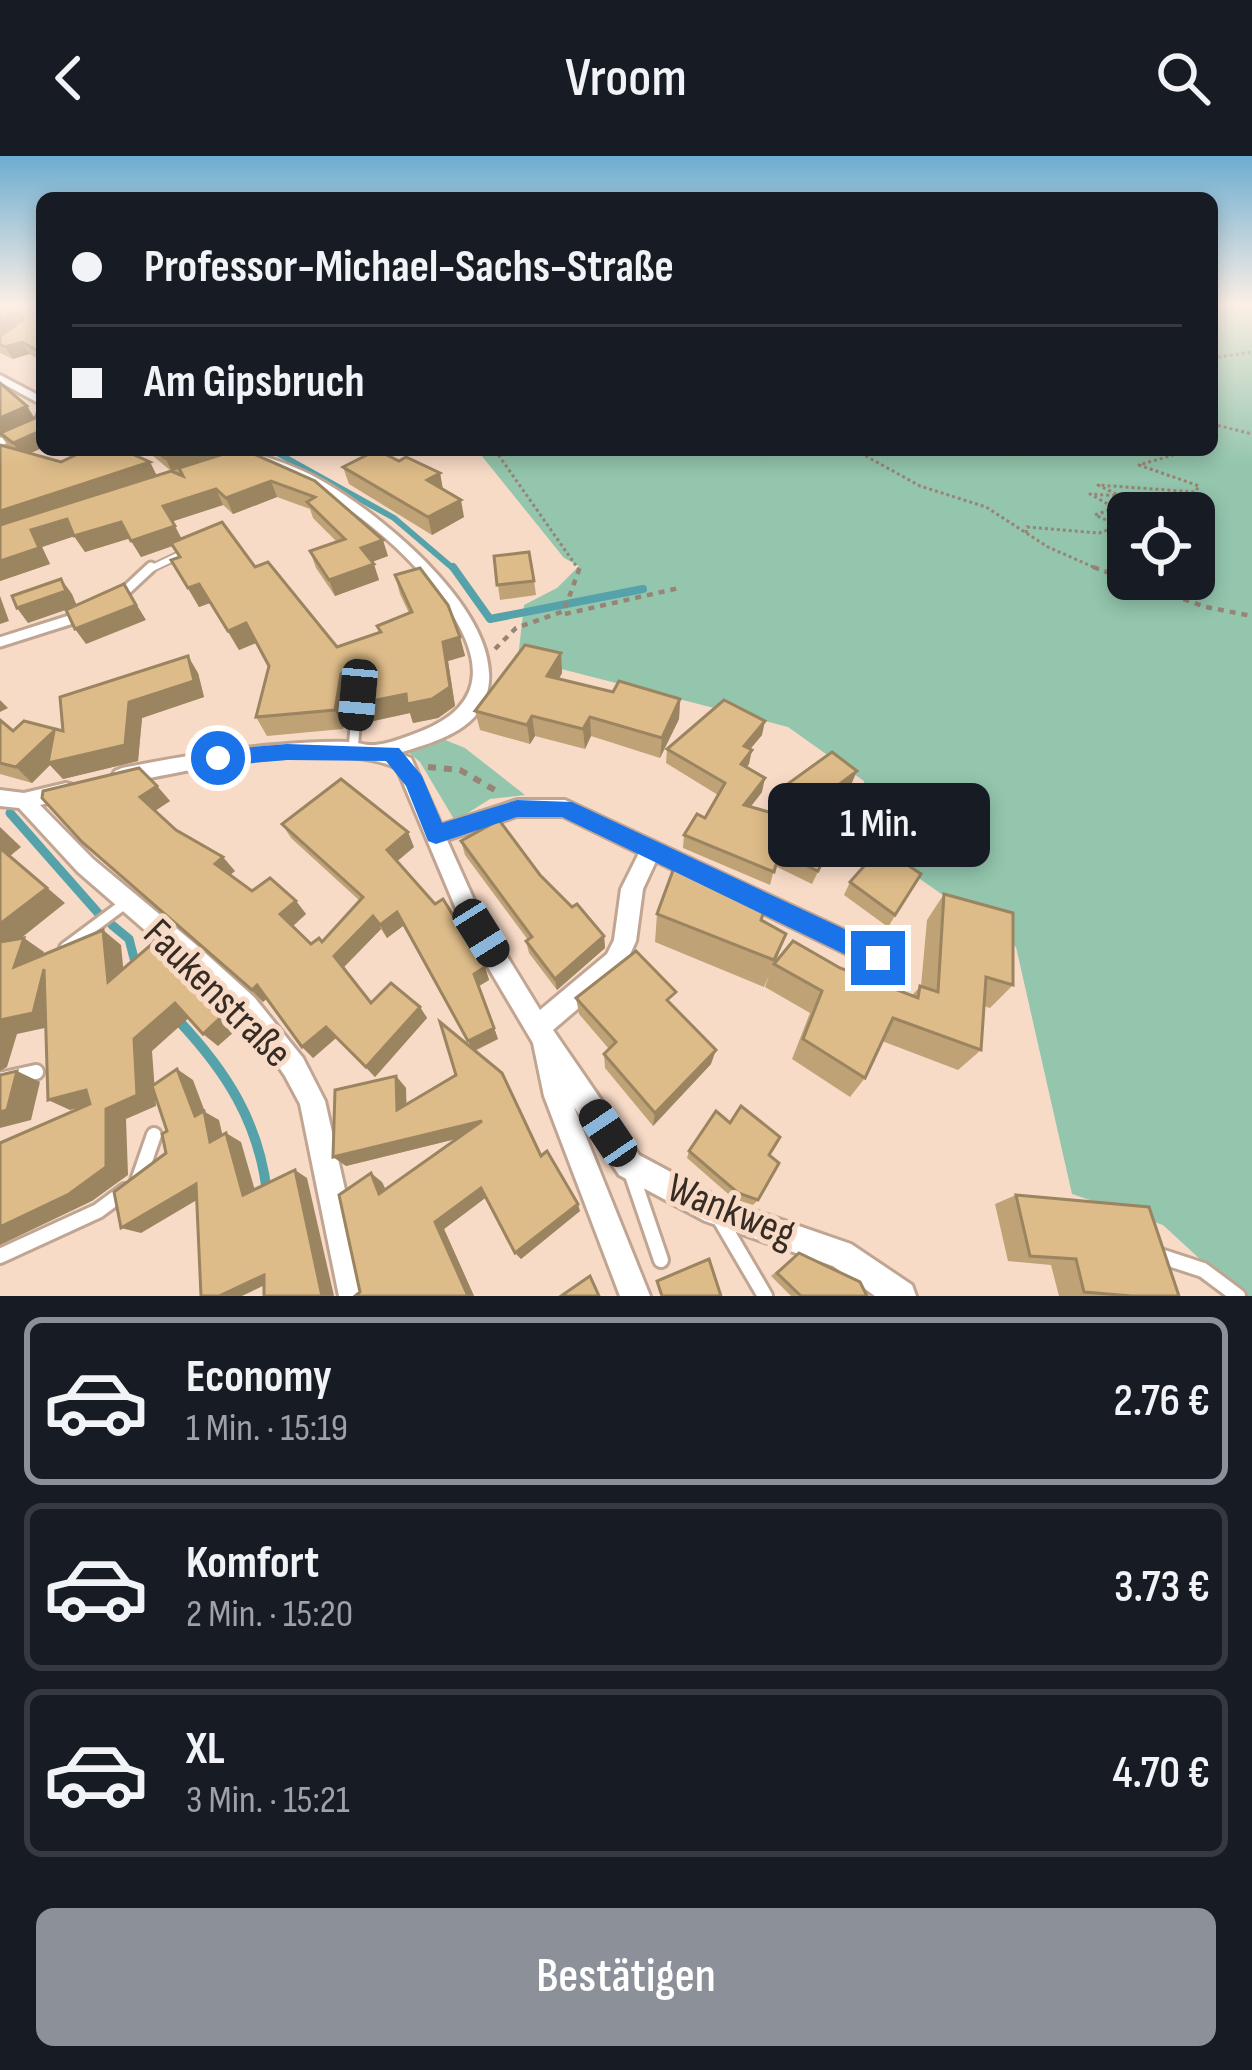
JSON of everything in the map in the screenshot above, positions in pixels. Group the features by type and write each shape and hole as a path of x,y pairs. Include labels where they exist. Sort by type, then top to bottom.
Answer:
{"street":[{"path":"0,378 36,399"},
{"path":"16,387 36,381"},
{"path":"0,442 36,427"},
{"path":"231,463 251,456"},
{"path":"261,456 386,528 438,583 484,667 479,695 463,717 380,752"},
{"path":"12,800 243,754 353,750 380,752 404,763"},
{"name":"Wankweg","path":"404,763 470,916 629,1165 715,1211 842,1254 901,1296"},
{"name":"Faukenstraße","path":"12,800 231,995 301,1075 312,1101 354,1296"},
{"path":"436,835 517,808 565,808 878,958"},
{"path":"635,1296 556,1096 541,1033 615,962 625,941 632,889 651,849"}],"lane":[{"path":"117,598 152,566 190,550"},
{"path":"0,642 89,612"},
{"path":"353,750 358,695"},
{"path":"65,948 128,902"},
{"path":"0,1080 36,1072"},
{"path":"0,1256 98,1211 137,1182 154,1135"},
{"path":"629,1165 661,1260"},
{"path":"715,1211 764,1296"},
{"path":"1160,1256 1203,1270 1238,1296"}],"path":[{"path":"1218,426 1252,434"},
{"path":"499,456 580,566 569,605 560,615"},
{"path":"866,456 920,486 986,507 1097,568 1206,607 1252,616"},
{"path":"1026,533 1027,527 1099,533 1119,526 1095,514 1115,508 1090,494 1120,496 1098,485 1196,492 1199,486 1139,465 1170,456"},
{"path":"484,667 518,622 679,588"},
{"path":"404,763 479,778 517,808"}],"green space":[{"path":"1218,359 1252,359 1252,1296 1240,1296 1163,1225 1072,1194 1016,947 861,837 864,781 788,727 518,658 524,605 557,588 579,566 564,558 482,456 1218,456"},
{"path":"438,737 465,748 525,795 490,799 455,821 420,762 406,750"}],"building":[{"path":"0,383 27,406 0,418"},
{"path":"35,418 36,433 13,443 0,433"},
{"path":"0,445 61,462 74,456 136,456 150,462 0,511"},
{"path":"217,456 259,456 315,481 383,540 361,548 374,564 329,580 310,551 345,539 307,502 315,497 271,481 226,498 216,489 163,506 175,526 131,541 121,522 74,536 67,519 31,530 39,548 0,561 0,525 171,471 183,476 179,468"},
{"path":"365,456 399,461 406,457 440,473 427,480 461,500 428,517 343,467"},
{"path":"222,522 255,567 268,562 337,647 381,632 377,626 412,612 395,575 420,568 448,605 460,637 443,642 450,687 432,699 407,704 406,694 357,704 359,673 350,667 341,674 335,710 256,717 269,666 246,623 228,631 199,584 188,588 171,560 180,557 171,543"},
{"path":"529,552 534,581 497,585 494,556"},
{"path":"61,579 66,591 17,608 12,596"},
{"path":"124,584 136,605 75,629 66,610"},
{"path":"525,645 561,653 547,676 613,692 619,681 680,699 662,738 590,717 583,729 532,716 527,725 475,711"},
{"path":"188,656 194,681 129,702 125,745 48,763 54,731 16,767 0,763 0,720 13,731 24,721 63,731 60,697"},
{"path":"724,700 765,721 744,746 752,750 741,764 765,778 744,805 836,831 818,871 779,853 774,872 684,835 697,814 705,818 725,783 667,749"},
{"path":"832,752 857,771 813,804 789,783"},
{"path":"139,768 157,786 140,797 176,830 223,857 215,864 252,891 270,878 296,901 280,914 311,944 319,938 322,942 363,897 282,824 341,779 408,832 387,850 435,904 443,899 485,967 474,974 494,1028 468,1041 397,912 380,925 373,916 334,956 371,1003 391,983 420,1007 366,1067 326,1027 302,1047 257,985 252,990 82,842 42,798 43,791"},
{"path":"499,820 540,875 572,907 577,904 604,936 555,979 526,941 532,937 461,841"},
{"path":"881,847 921,874 895,915 850,882"},
{"path":"0,848 47,888 0,924"},
{"path":"675,865 768,900 761,920 786,934 774,960 657,914"},
{"path":"944,894 1013,913 1013,985 986,977 981,1050 893,1018 865,1078 803,1039 822,991 774,964 793,941 840,968 918,998 920,986 938,992"},
{"path":"103,930 108,982 153,943 214,1000 210,1008 220,1018 203,1034 175,1003 134,1039 137,1095 106,1109 106,1167 69,1194 0,1227 0,1143 90,1104 86,1090 48,1100 44,969 33,1013 0,1020 0,942 24,938 14,967"},
{"path":"636,951 676,992 667,1000 716,1050 655,1113 604,1054 616,1042 576,998"},
{"path":"440,1022 502,1073 541,1156 547,1151 578,1204 515,1253 481,1188 435,1222 468,1296 355,1296 360,1292 339,1195 371,1173 379,1194 482,1121 333,1157 335,1090 396,1076 397,1110 456,1075"},
{"path":"177,1069 195,1116 204,1111 210,1142 226,1133 243,1195 295,1170 322,1296 264,1296 264,1275 219,1296 201,1296 196,1184 121,1228 114,1192 166,1153 162,1134 167,1131 152,1086"},
{"path":"17,1071 7,1110 0,1112 0,1075"},
{"path":"741,1106 780,1137 769,1155 779,1163 758,1200 738,1193 689,1151 716,1111 730,1123"},
{"path":"1016,1195 1149,1207 1179,1296 1084,1292 1076,1259 1030,1256"},
{"path":"799,1253 860,1282 867,1296 801,1296 777,1273"},
{"path":"709,1259 721,1296 662,1296 657,1281"},
{"path":"590,1276 599,1296 561,1296"}],"waterway":[{"path":"283,456 394,518 455,570"},
{"path":"453,567 490,619 643,589"},
{"path":"10,813 99,914"},
{"path":"112,925 129,939 136,966"},
{"path":"178,1020 237,1099 256,1143 267,1193"}],"route":[{"path":"218,758 353,750 392,754 415,782 436,835 517,808 565,808 878,958"}]}
